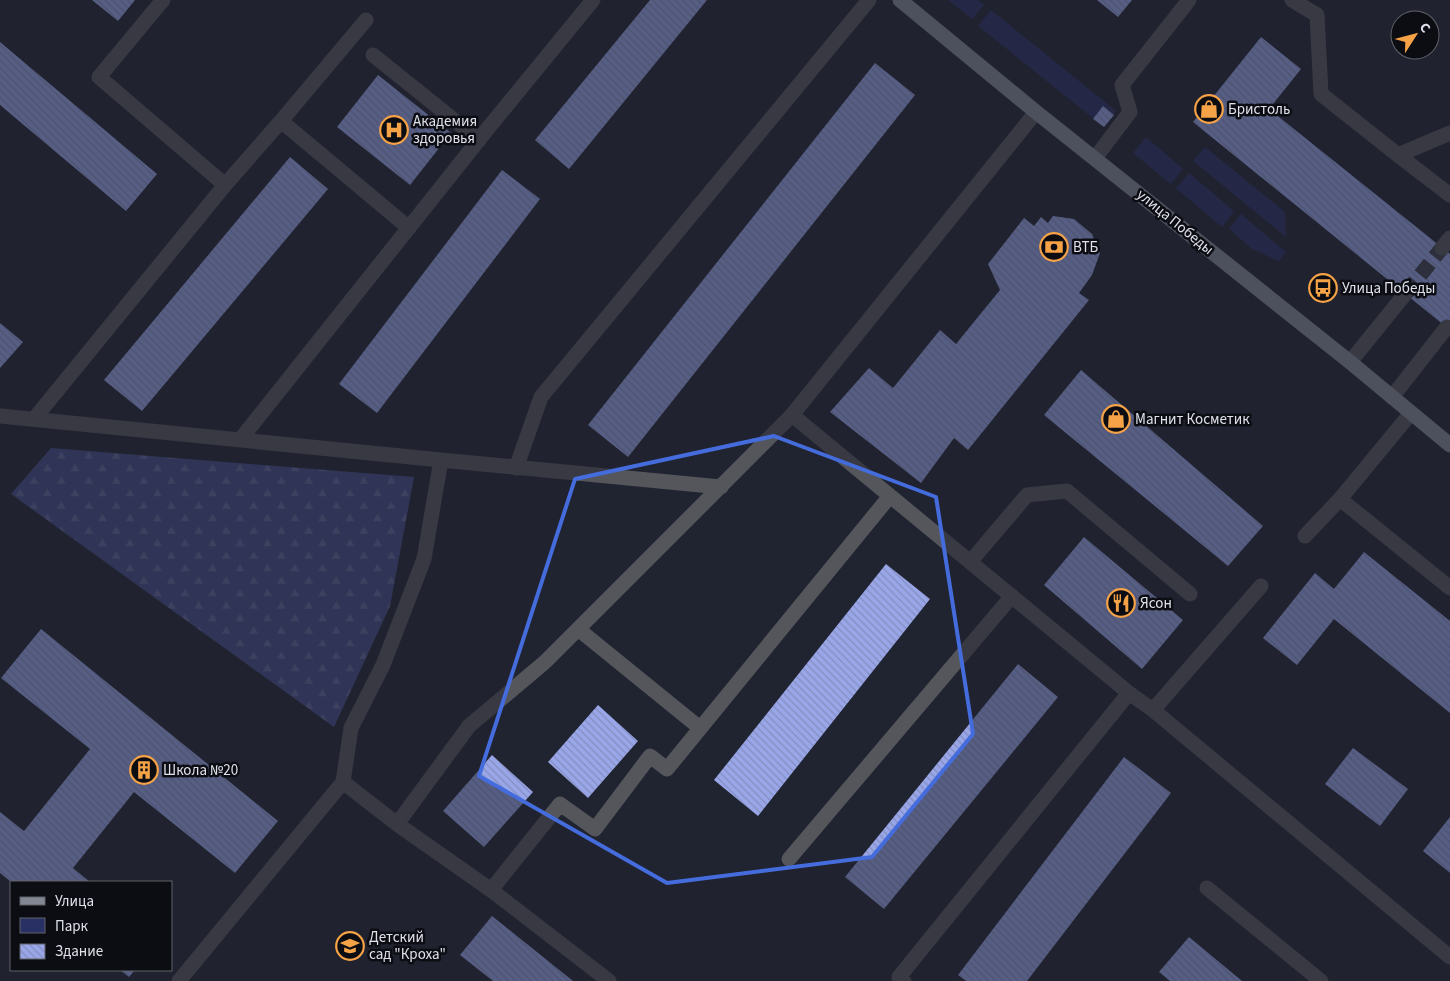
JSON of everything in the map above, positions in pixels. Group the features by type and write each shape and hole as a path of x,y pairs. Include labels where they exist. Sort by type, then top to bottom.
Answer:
{"main road":[{"name":"улица Победы","path":"900,0 1036,112 1350,362 1450,445"}],"lane":[{"path":"163,0 99,76 225,185"},
{"path":"240,440 593,0"},
{"path":"516,468 542,397 869,0"},
{"path":"1096,158 1130,112 1122,85 1189,0"},
{"path":"1292,0 1317,15 1321,94 1450,195"},
{"path":"34,418 225,185 282,121 366,20"},
{"path":"373,55 479,140"},
{"path":"397,824 469,726 545,662 792,415 1036,112"},
{"path":"282,121 409,228"},
{"path":"1398,155 1450,133"},
{"path":"1350,362 1406,293"},
{"path":"1392,398 1447,327"},
{"path":"1306,536 1340,499 1411,413"},
{"path":"792,415 1450,957"},
{"path":"0,416 721,487"},
{"path":"179,981 343,782 351,728 383,666 424,559 442,460"},
{"path":"970,562 1027,495 1067,491 1190,594"},
{"path":"491,890 560,804 595,829 650,756 667,769 890,496"},
{"path":"1340,499 1450,588"},
{"path":"1152,710 1261,586"},
{"path":"789,859 1012,596"},
{"path":"578,629 700,728"},
{"path":"904,981 899,977 1129,693"},
{"path":"343,782 397,824 491,890 610,981"},
{"path":"1206,888 1321,981"}],"highlighted area":[{"path":"774,436 936,497 973,734 872,857 667,883 479,776 575,479"}],"green space":[{"path":"948,0 978,0 984,5 972,19"},
{"path":"991,10 1116,111 1104,127 978,26"},
{"path":"1146,137 1183,169 1171,184 1133,153"},
{"path":"1205,147 1285,212 1286,237 1193,161"},
{"path":"1189,173 1234,211 1222,227 1176,188"},
{"path":"1241,214 1286,252 1279,261 1252,249 1229,229"},
{"path":"51,448 414,477 390,606 334,727 11,494"}],"building":[{"path":"92,0 135,0 118,21"},
{"path":"650,0 707,0 569,169 535,140"},
{"path":"1097,0 1132,0 1118,17"},
{"path":"1261,37 1301,69 1269,109 1450,254 1450,330 1193,122"},
{"path":"0,42 157,174 126,211 0,105"},
{"path":"875,63 915,95 628,457 588,425"},
{"name":"Академия здоровья","path":"378,75 451,133 410,185 337,127"},
{"path":"1103,106 1114,115 1104,127 1093,119"},
{"path":"290,157 328,189 142,411 104,380"},
{"path":"502,170 540,199 377,413 339,384"},
{"path":"1053,216 1074,219 1092,234 1100,253 1092,275 1079,293 1089,300 968,450 954,438 921,483 830,412 869,368 893,388 940,330 956,344 1000,290 988,264 1024,218 1034,226 1041,217 1048,223"},
{"path":"0,323 23,342 0,368"},
{"path":"1081,370 1263,526 1228,566 1044,415"},
{"path":"1084,537 1183,620 1142,669 1044,585"},
{"path":"1364,552 1450,621 1450,713 1334,619 1297,665 1263,638 1315,573 1334,589"},
{"path":"886,564 930,599 758,816 714,780"},
{"name":"Школа №20","path":"41,629 278,821 235,873 134,792 73,868 89,881 10,881 0,873 0,812 24,831 90,749 1,678"},
{"path":"1018,664 1058,697 884,909 845,877"},
{"path":"598,705 638,741 588,798 548,762"},
{"path":"1353,748 1408,789 1380,826 1325,784"},
{"path":"492,755 533,792 484,847 443,811"},
{"path":"1124,757 1171,793 1027,981 966,981 958,975"},
{"path":"1450,817 1450,873 1423,851"},
{"path":"492,916 573,981 493,981 460,955"},
{"path":"1189,937 1242,981 1170,981 1159,972"},
{"path":"121,971 134,971 129,977"}],"tunnel":[{"path":"1406,293 1442,248"}],"place":[{"name":"Бристоль","path":"1209,109"},
{"name":"Академия здоровья","path":"394,130"},
{"name":"ВТБ","path":"1054,247"},
{"name":"Улица Победы","path":"1323,288"},
{"name":"Магнит Косметик","path":"1116,419"},
{"name":"Ясон","path":"1121,603"},
{"name":"Школа №20","path":"144,770"},
{"name":"Детский сад \"Кроха\"","path":"350,946"}]}
